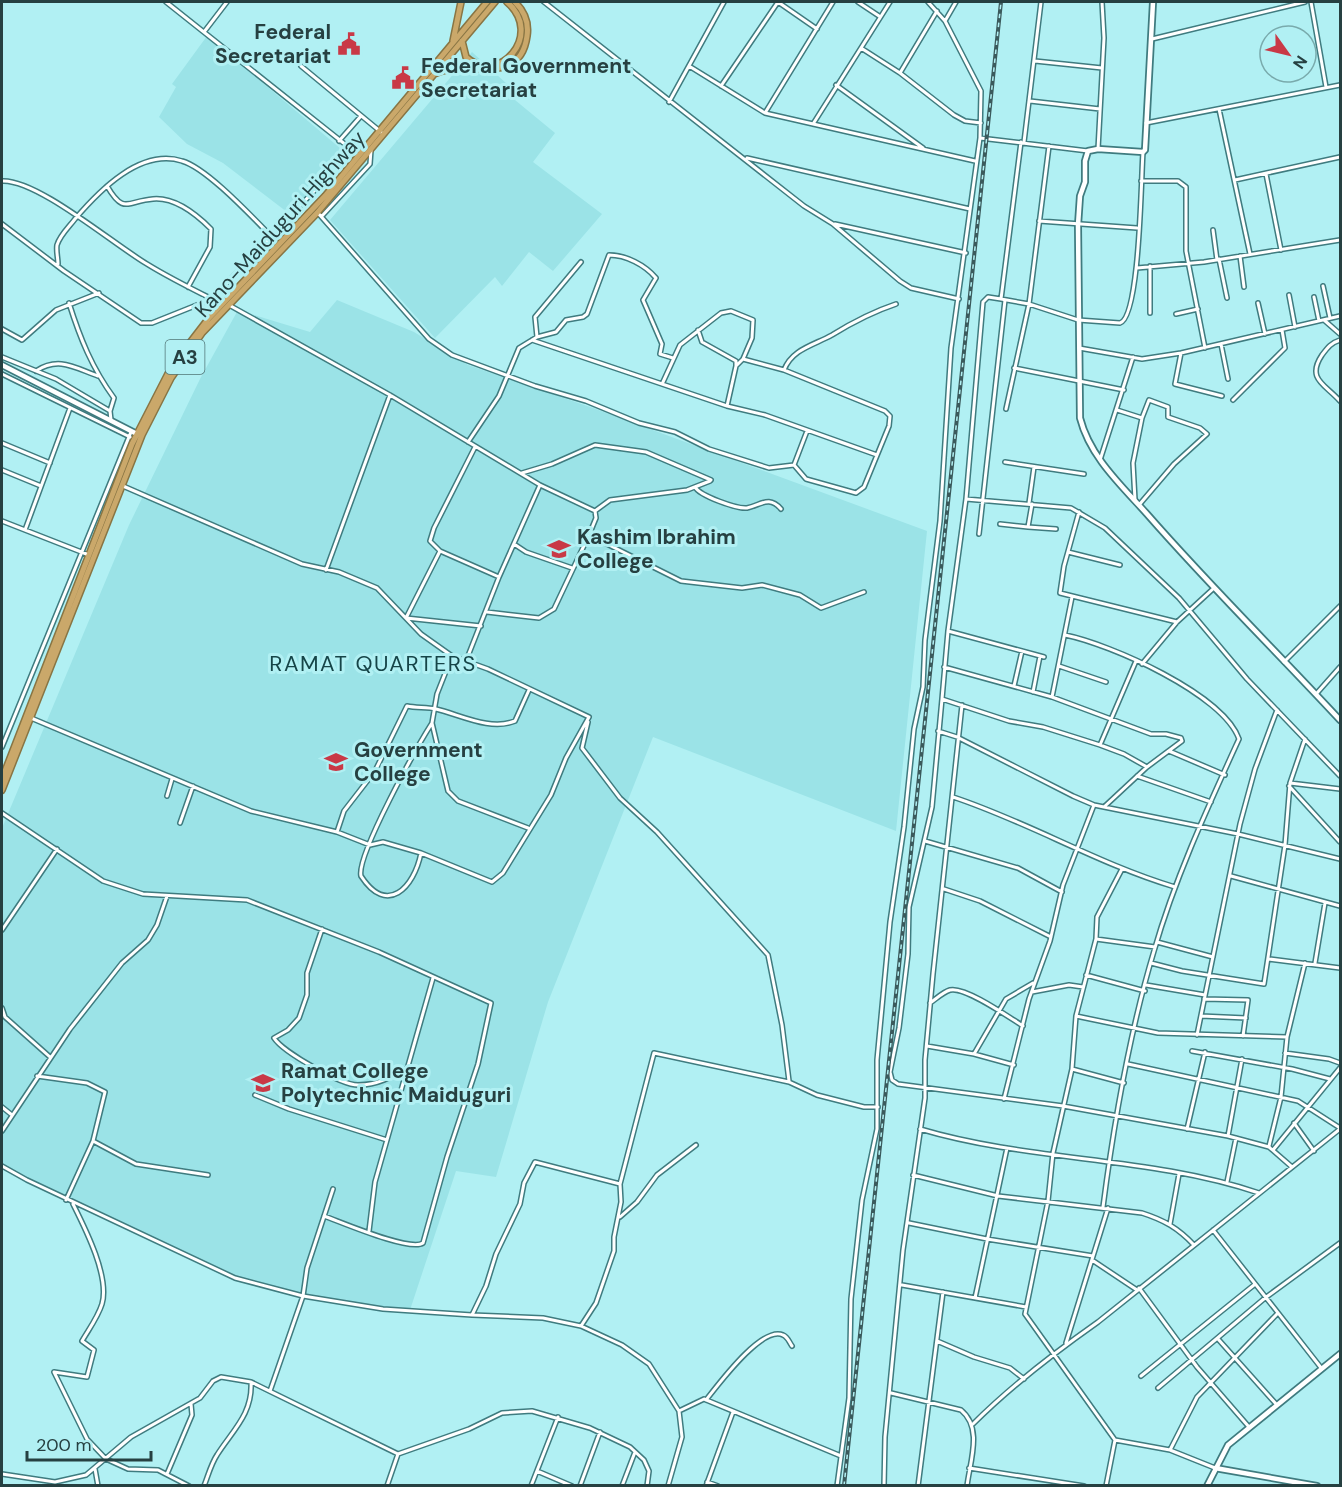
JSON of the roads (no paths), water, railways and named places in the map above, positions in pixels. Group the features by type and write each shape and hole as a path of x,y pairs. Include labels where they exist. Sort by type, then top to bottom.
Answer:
{"highway":[{"path":"452,43 461,2"},
{"name":"Kano-Maiduguri Highway","path":"2,790 142,435 167,384 194,343 319,214 452,43 488,2"},
{"name":"Kano-Maiduguri Highway","path":"2,778 89,555 132,434 156,392 189,341 435,74 495,2"},
{"path":"462,41 466,57 477,64 492,65 506,60 516,50 522,33 519,15 511,3"},
{"path":"435,74 456,68 494,70 511,63 525,46 527,29 524,15 511,3"}],"street":[{"path":"2,224 58,264 64,271 100,293 141,323 148,324 212,299 349,154 350,150 166,2"},
{"path":"204,32 227,2"},
{"path":"544,2 804,206 834,224 911,288 959,299"},
{"path":"669,102 724,2"},
{"path":"722,86 778,2 817,29"},
{"path":"765,113 833,2"},
{"path":"858,2 879,16"},
{"path":"813,124 879,16 890,2"},
{"path":"837,1485 849,1398 851,1299 862,1200 877,1129 877,1060 890,922 904,827 914,729 923,687 925,640 940,521 951,348 966,253 981,123 981,91 945,21 928,2"},
{"path":"945,21 956,2"},
{"path":"979,534 1003,300 1041,2"},
{"path":"1098,149 1102,2"},
{"path":"1153,2 1137,228 1137,268 1133,299 1125,321 1078,320 1029,304 988,297 983,302 966,499 944,667 932,807 909,907 908,954 899,1028 890,1072 892,1080 898,1083 1063,1106 1228,1136 1269,1147 1293,1167"},
{"path":"1152,39 1305,2"},
{"path":"1311,2 1326,87"},
{"path":"900,73 937,11"},
{"path":"861,48 900,73 954,115 965,121 981,123"},
{"path":"1035,62 1102,68"},
{"path":"301,66 382,132"},
{"path":"689,66 765,113 975,162"},
{"path":"836,85 925,149"},
{"path":"1146,123 1341,85"},
{"path":"1030,101 1100,109"},
{"path":"1219,109 1250,254"},
{"path":"339,141 361,116"},
{"path":"980,138 1089,151 1098,149 1143,152"},
{"path":"1006,409 1029,304 1049,146"},
{"path":"1089,151 1085,161 1085,182 1080,196 1078,225 1078,320 1082,426 1089,445 1139,505 1214,588 1341,720"},
{"path":"1235,180 1341,156"},
{"path":"745,158 760,159 970,209"},
{"path":"58,264 57,246 62,235 77,218 107,186 125,172 151,161 183,161 235,200 272,237"},
{"path":"1266,174 1281,250"},
{"path":"2,181 13,180 37,189 147,264 212,299"},
{"path":"1141,181 1178,181 1186,187 1188,263 1205,348"},
{"path":"107,186 116,202 136,204 153,199 175,203 193,212 211,229 210,248 188,287"},
{"path":"319,214 429,339 452,355 586,401 639,423 675,432 709,449 769,468 794,465"},
{"path":"1039,221 1137,228"},
{"path":"834,224 966,253"},
{"path":"1213,230 1227,298"},
{"path":"1137,268 1240,256 1341,240"},
{"path":"468,442 508,376 519,348 537,337 556,332 566,320 587,314 609,255 615,255 642,266 656,278 643,300 662,344 660,354 673,358"},
{"path":"1240,256 1244,287"},
{"path":"537,337 536,317 581,262"},
{"path":"1150,266 1150,313"},
{"path":"1323,286 1330,318"},
{"path":"2,329 22,340 56,310 69,303 100,293"},
{"path":"1289,295 1296,327"},
{"path":"1314,297 1319,321"},
{"path":"69,303 79,337 98,376 114,398 110,411 111,422"},
{"path":"1258,303 1265,334"},
{"path":"784,370 787,363 810,344 830,336 853,320 896,304"},
{"path":"229,305 390,395 540,485 595,511"},
{"path":"1176,314 1197,309"},
{"path":"663,382 680,345 724,312 750,317 753,320 752,338 743,359 736,366"},
{"path":"1079,348 1142,358 1205,348 1341,316"},
{"path":"1324,320 1341,334"},
{"path":"698,330 702,342 736,361 727,406"},
{"path":"1233,400 1285,348 1282,330"},
{"path":"532,340 663,382 727,406 765,415 877,455"},
{"path":"1341,340 1332,343 1325,351 1315,372 1318,379 1341,401"},
{"path":"1221,344 1228,379"},
{"path":"1181,353 1175,384 1222,396"},
{"path":"2,357 56,379 110,411"},
{"path":"1100,460 1133,357"},
{"path":"743,359 784,370 885,411 891,416 864,487 856,493 806,480 794,465"},
{"path":"36,371 48,363 57,362 98,376"},
{"path":"2,365 132,434"},
{"path":"1014,368 1124,390"},
{"path":"2,374 70,408 132,434"},
{"path":"326,570 390,395"},
{"path":"1135,500 1133,463 1142,418 1149,400 1168,407 1168,417 1200,428 1208,434 1174,464 1139,505"},
{"path":"25,530 70,408"},
{"path":"1117,410 1142,418"},
{"path":"794,465 807,431"},
{"path":"2,747 132,434"},
{"path":"2,443 50,463"},
{"path":"521,473 535,471 595,445 646,452 711,480 695,487 665,494 610,500 595,511"},
{"path":"476,447 434,528 430,542 440,551 499,577"},
{"path":"1005,462 1084,474"},
{"path":"1028,527 1034,467"},
{"path":"2,470 41,486"},
{"path":"466,661 499,577 540,485"},
{"path":"123,486 302,564 377,588 421,634 452,656 488,669 589,717"},
{"path":"695,487 713,499 745,508 768,501 781,509"},
{"path":"966,499 1071,507 1105,528 1190,611 1247,679 1341,776"},
{"path":"487,612 539,618 554,609 596,518 595,511"},
{"path":"1079,512 1060,593 1177,622"},
{"path":"2,521 89,555"},
{"path":"1000,524 1056,529"},
{"path":"589,534 681,581 742,588 762,585 800,595 821,608 864,592"},
{"path":"513,544 526,552 572,568"},
{"path":"406,618 440,551"},
{"path":"1068,552 1120,565"},
{"path":"1142,664 1177,622 1214,588"},
{"path":"1052,697 1072,597"},
{"path":"1284,663 1341,606"},
{"path":"406,618 481,626"},
{"path":"948,631 1042,657 1033,692"},
{"path":"1065,635 1090,642 1136,661 1201,695 1237,734 1239,740 1199,828 1156,942 1117,1117 1108,1162 1103,1207"},
{"path":"1014,686 1022,651"},
{"path":"452,656 433,708 432,723 448,791 454,798 528,828"},
{"path":"1100,745 1136,661"},
{"path":"1059,666 1106,681"},
{"path":"944,667 1052,697 1151,734 1166,734 1181,738 1182,741 1148,767 1104,807"},
{"path":"1317,693 1341,667"},
{"path":"1334,674 1341,677"},
{"path":"337,832 344,811 375,771 387,750 404,708 433,708 506,725 515,721 529,690"},
{"path":"942,699 1009,721 1042,727 1100,745 1124,754 1148,767"},
{"path":"884,1485 902,1285 903,1250 909,1223 913,1175 925,1098 930,1003 962,705"},
{"path":"1197,1035 1238,834 1255,769 1277,710"},
{"path":"31,717 172,779 271,818 337,832 370,845 383,842 421,853 492,882 503,873 528,828 551,795 566,758 589,717"},
{"path":"589,717 582,748 592,764 620,798 657,832 768,955 782,1025 789,1082"},
{"path":"421,853 417,872 408,885 388,896 381,896 365,882 360,871 402,772 432,723"},
{"path":"938,731 957,737 1094,805 1199,828 1238,834 1341,859"},
{"path":"1151,963 1263,985 1286,845 1290,785 1305,739"},
{"path":"1169,751 1225,775"},
{"path":"1137,777 1211,802"},
{"path":"167,796 172,779"},
{"path":"1290,785 1341,789"},
{"path":"1290,785 1341,842"},
{"path":"180,823 193,786"},
{"path":"953,797 1078,848 1122,869 1175,887"},
{"path":"1004,1099 1034,982 1051,937 1062,892 1094,805"},
{"path":"2,813 103,881 119,888 167,896 247,900 488,999 491,1003 478,1064 438,1186 426,1239 419,1246 412,1246 324,1216"},
{"path":"925,841 1018,868 1062,892"},
{"path":"2,930 57,849"},
{"path":"1122,869 1097,917 1096,939 1076,1016 1072,1069 1053,1153 1048,1201 1026,1307 1028,1320 1115,1440 1170,1450 1215,1468 1317,1485"},
{"path":"1231,876 1341,906"},
{"path":"944,889 980,901 1051,937"},
{"path":"2,1131 50,1057 106,982 148,940 157,925 167,896"},
{"path":"1315,964 1325,903"},
{"path":"322,929 308,973 307,995 299,1018 288,1030 274,1038 279,1045 310,1066 357,1086 388,1080 407,1068"},
{"path":"1096,939 1155,947"},
{"path":"1156,942 1213,957"},
{"path":"1269,959 1341,968"},
{"path":"1269,1147 1281,1097 1287,1037 1305,963"},
{"path":"1086,975 1145,991"},
{"path":"369,1231 370,1205 433,978"},
{"path":"974,1054 980,1038 1006,999 1034,982"},
{"path":"1146,985 1205,997 1245,999 1249,1003 1243,1036"},
{"path":"1031,992 1059,986 1083,987"},
{"path":"930,1003 950,990 955,990 999,1011 1023,1026"},
{"path":"2,1008 6,1017 50,1057"},
{"path":"1076,1016 1135,1029 1197,1035 1287,1037"},
{"path":"1201,1016 1246,1018"},
{"path":"927,1046 974,1054 1014,1065"},
{"path":"1192,1051 1242,1059 1330,1079"},
{"path":"1187,1129 1205,1052"},
{"path":"581,1326 596,1303 607,1275 619,1218 621,1184 654,1053 789,1082 817,1095 864,1107 878,1107"},
{"path":"1273,1150 1341,1066 1329,1059 1285,1053"},
{"path":"1228,1136 1242,1059"},
{"path":"973,1424 1002,1395 1053,1356 1066,1343 1098,1322 1340,1131 1308,1106 1281,1097 1128,1064"},
{"path":"1072,1069 1124,1083"},
{"path":"37,1076 87,1083 104,1089 105,1097 93,1141 66,1200"},
{"path":"255,1095 289,1109 387,1140"},
{"path":"2,1107 12,1115"},
{"path":"1294,1123 1314,1151"},
{"path":"920,1129 950,1138 1007,1148 1053,1153 1227,1182 1260,1193"},
{"path":"1227,1182 1236,1138"},
{"path":"93,1141 136,1164 208,1175"},
{"path":"619,1218 637,1202 657,1175 696,1145"},
{"path":"975,1298 1007,1148"},
{"path":"472,1315 486,1286 496,1254 520,1203 524,1183 535,1162 621,1184"},
{"path":"2,1166 66,1200 235,1278 303,1296 383,1310 543,1318 581,1326 622,1345 649,1364 679,1411 682,1437 668,1485"},
{"path":"1170,1224 1179,1174"},
{"path":"913,1175 998,1196 1142,1213 1170,1224 1194,1245"},
{"path":"270,1391 303,1296 307,1268 333,1189"},
{"path":"72,1202 87,1232 104,1278 104,1292 102,1304 82,1341 94,1350 87,1377 54,1372 87,1439 106,1459 128,1469 150,1469 167,1474 189,1485"},
{"path":"1066,1343 1108,1208"},
{"path":"909,1223 1093,1258 1138,1289 1192,1360 1249,1427"},
{"path":"1212,1230 1322,1369"},
{"path":"1158,1388 1265,1298 1341,1243"},
{"path":"902,1285 1026,1307"},
{"path":"1141,1376 1254,1285"},
{"path":"918,1485 943,1292"},
{"path":"1170,1450 1197,1397 1278,1314"},
{"path":"706,1400 730,1370 764,1338 780,1334 786,1336 792,1346"},
{"path":"1218,1339 1277,1405"},
{"path":"937,1341 974,1357 1010,1368 1024,1379"},
{"path":"1206,1485 1228,1445 1341,1354"},
{"path":"2,1474 39,1483 86,1475 130,1437 191,1404 200,1398 213,1381 221,1377 251,1382 398,1454 469,1429 502,1413 532,1411 558,1417 600,1432 635,1452 644,1460 649,1471 647,1485"},
{"path":"204,1485 216,1457 241,1423 252,1391 251,1382"},
{"path":"891,1393 961,1410 970,1417 974,1431 967,1485"},
{"path":"679,1411 699,1400 706,1400 841,1456"},
{"path":"167,1474 192,1414 191,1404"},
{"path":"718,1485 706,1484 733,1412"},
{"path":"531,1485 558,1417"},
{"path":"580,1485 600,1432"},
{"path":"1106,1485 1115,1440"},
{"path":"622,1485 635,1452"},
{"path":"387,1485 398,1454"},
{"path":"969,1468 1084,1485"},
{"path":"95,1469 98,1485"},
{"path":"537,1471 572,1485"}],"railway":[{"path":"844,1486 1001,2"}],"place":[{"name":"Federal Secretariat","path":"349,44"},
{"name":"Federal Government Secretariat","path":"403,78"},
{"name":"Kashim Ibrahim College","path":"559,549"},
{"name":"Government College","path":"336,762"},
{"name":"Ramat College Polytechnic Maiduguri","path":"263,1083"}],"district":[{"name":"RAMAT QUARTERS","path":"373,663"}]}
